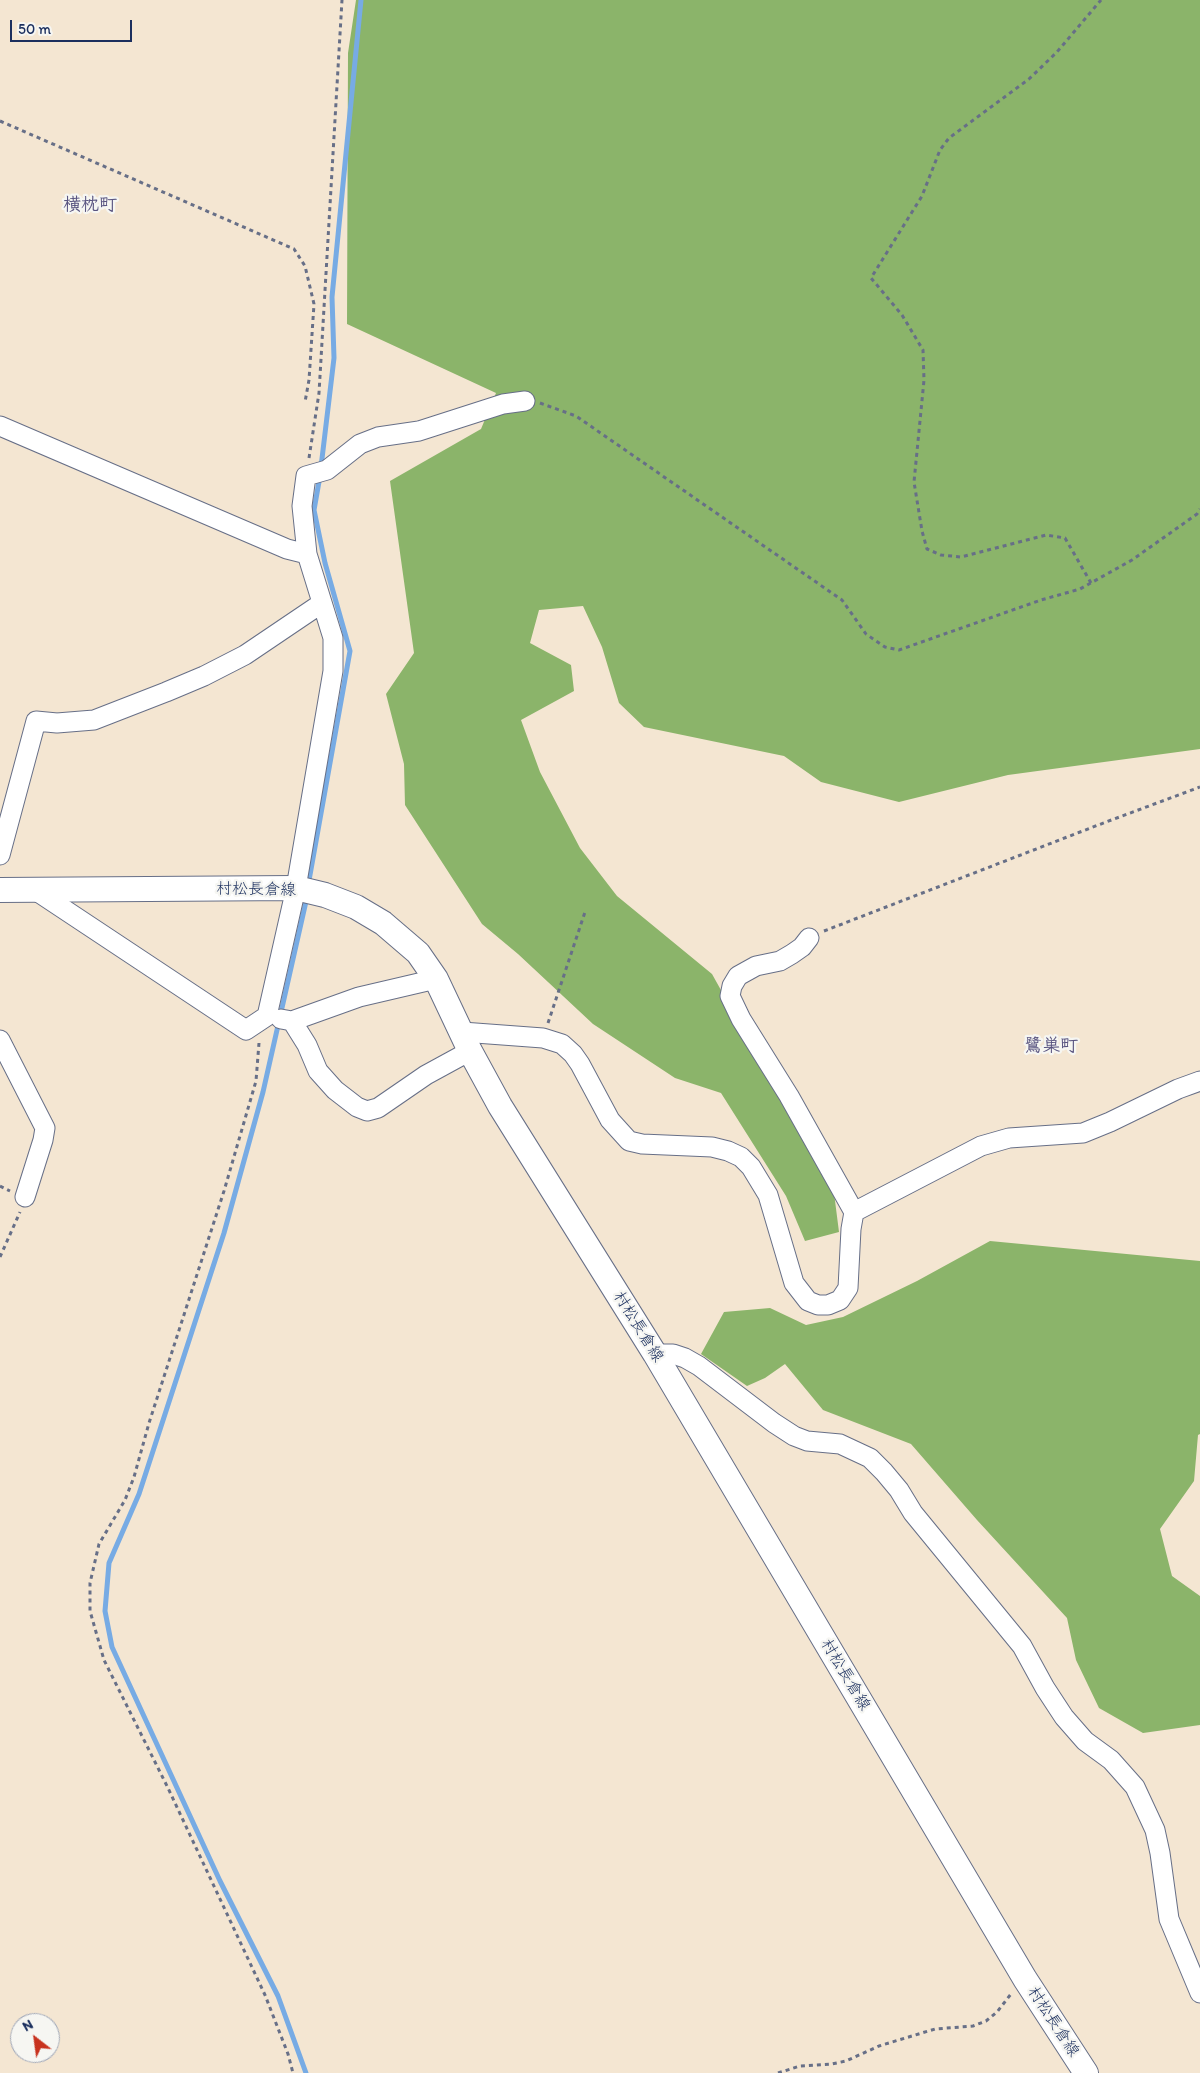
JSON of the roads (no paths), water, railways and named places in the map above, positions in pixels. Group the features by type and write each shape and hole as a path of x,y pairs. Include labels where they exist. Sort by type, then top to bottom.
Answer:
{"main road":[{"name":"村松長倉線","path":"0,890 296,888 325,895 356,907 384,923 418,953 436,979 500,1106 655,1354 1025,1979 1086,2073"}],"street":[{"path":"35,890 246,1030 267,1016 296,888 333,671 333,638 307,554 302,506 306,476 327,470 360,444 378,437 419,431 503,404 524,401"},
{"path":"0,426 288,549 307,554"},
{"path":"0,855 36,721 57,723 94,720 204,676 244,655 322,604"},
{"path":"292,1021 307,1045 318,1071 336,1090 357,1107 367,1111 378,1108 426,1075 466,1041 543,1038 562,1044 580,1064 610,1120 629,1141 642,1144 712,1147 741,1157 756,1174 768,1195 794,1284 808,1301 818,1305 828,1305 840,1300 848,1288 854,1212 730,996 732,986 738,976 756,966 780,961 802,947 810,938"},
{"path":"267,1016 292,1021 359,997 436,979"},
{"path":"0,1040 45,1128 25,1197"},
{"path":"854,1212 981,1146 1009,1138 1083,1133 1178,1089 1200,1081"},
{"path":"655,1354 672,1354 699,1366 794,1436 807,1441 840,1444 870,1458 879,1466 899,1490 913,1513 1022,1646 1045,1688 1064,1717 1085,1741 1111,1760 1135,1787 1155,1830 1169,1919 1200,1994"}],"waterway":[{"path":"321,467 334,358 332,297 361,0"},
{"path":"308,886 350,651 325,563 314,510 320,476"},
{"path":"306,2073 278,1996 220,1881 112,1647 105,1611 109,1563 139,1494 224,1233 263,1092 307,897"}],"district":[{"name":"横枕町","path":"90,205"},
{"name":"鷺巣町","path":"1051,1046"}]}
